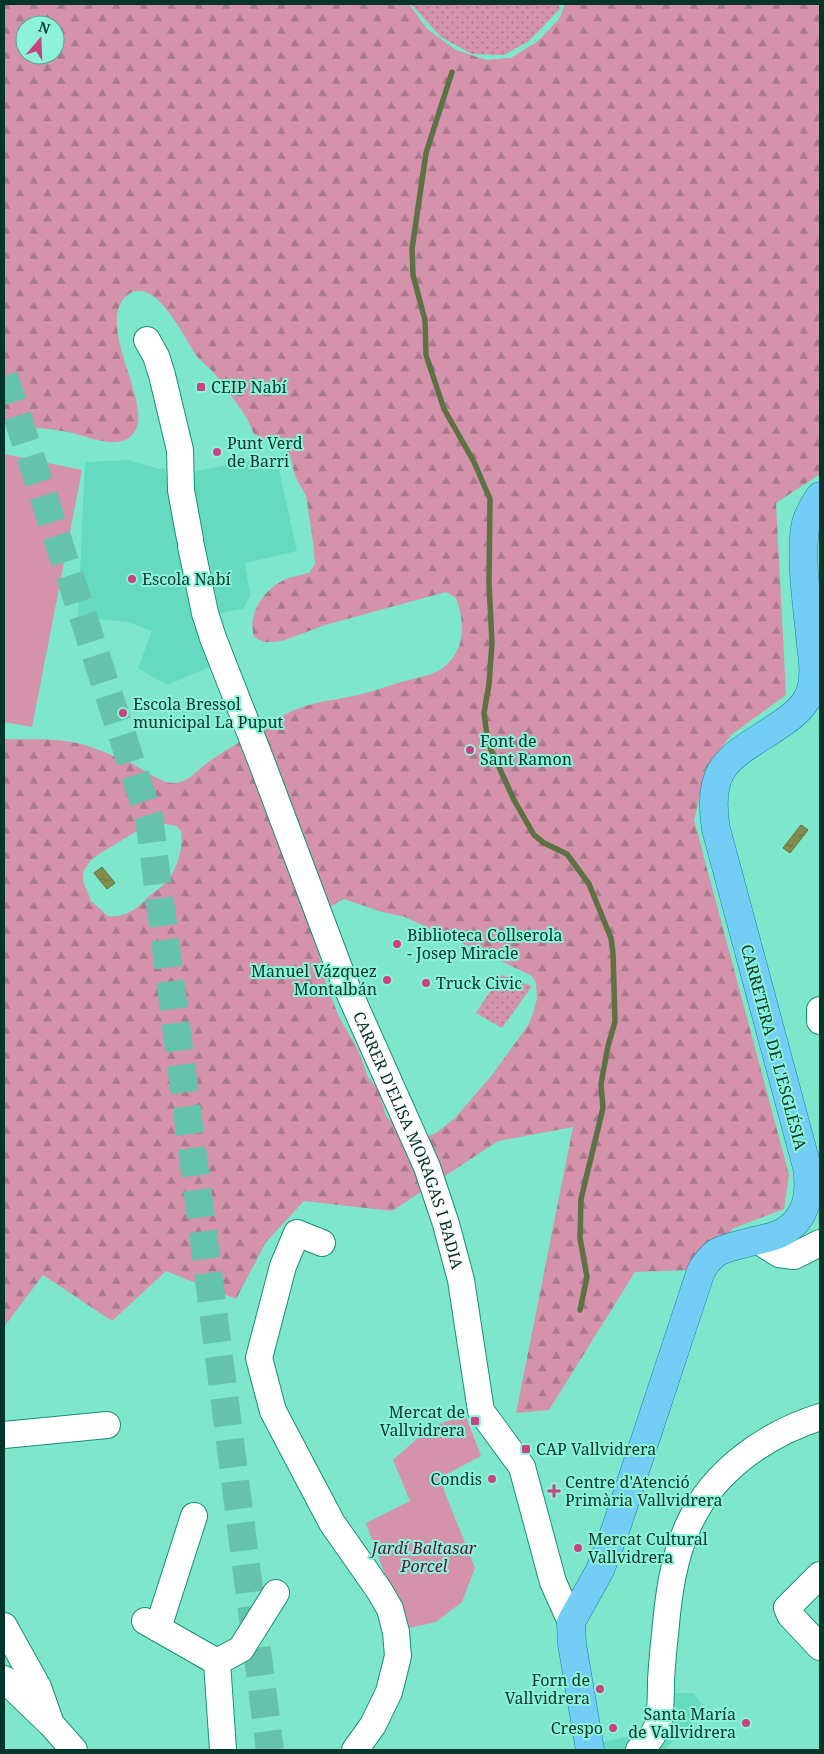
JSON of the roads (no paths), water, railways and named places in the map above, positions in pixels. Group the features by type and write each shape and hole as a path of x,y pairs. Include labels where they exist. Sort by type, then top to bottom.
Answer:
{"main road":[{"name":"CARRETERA DE L'ESGLÉSIA","path":"571,1622 600,1570 616,1531 701,1271 716,1253 784,1232 799,1219 809,1189 808,1176 716,829 713,796 717,778 725,764 788,719 802,705 811,690 814,670 806,577 805,529 810,512 820,496"},
{"path":"571,1622 572,1644 588,1739"}],"street":[{"name":"CARRER D'ELISA MORAGAS I BADIA","path":"147,340 158,363 172,412 180,450 181,490 190,543 205,613 213,638 344,981 427,1167 446,1224 461,1280 482,1411 522,1468 553,1582 571,1622"},
{"path":"820,1010 820,1021"},
{"path":"322,1243 297,1233 283,1266 259,1358 273,1411 332,1522 390,1609 396,1632 398,1656 389,1692 373,1725 355,1750"},
{"path":"757,1240 779,1254 794,1256 820,1243"},
{"path":"639,1750 651,1740 658,1725 668,1600 676,1561 689,1524 714,1484 748,1453 777,1434 800,1423 820,1417"},
{"path":"4,1435 107,1425"},
{"path":"194,1516 151,1624 217,1662"},
{"path":"820,1575 787,1608 790,1615 820,1647"},
{"path":"217,1662 241,1649 276,1593"},
{"path":"4,1626 38,1687 51,1724"},
{"path":"217,1662 223,1750"},
{"path":"4,1679 51,1724 74,1750"}],"water":[{"path":"801,825 808,830 790,853 783,848"},
{"path":"102,867 115,883 107,889 94,873"}],"waterway":[{"path":"452,72 426,153 412,249 413,275 425,320 426,355 444,409 474,462 490,499 489,583 492,643 489,684 484,713 488,743 514,800 534,835 544,843 567,854 589,884 611,938 613,953 615,1022 608,1046 601,1084 603,1108 581,1199 580,1238 587,1277 580,1310"}],"tunnel":[{"path":"4,376 149,817 270,1750"}],"place":[{"name":"CEIP Nabí","path":"201,387"},
{"name":"Punt Verd de Barri","path":"217,452"},
{"name":"Escola Nabí","path":"132,579"},
{"name":"Escola Bressol municipal La Puput","path":"123,713"},
{"name":"Font de Sant Ramon","path":"470,750"},
{"name":"Biblioteca Collserola - Josep Miracle","path":"397,944"},
{"name":"Manuel Vázquez Montalbán","path":"387,980"},
{"name":"Truck Civic","path":"426,983"},
{"name":"Mercat de Vallvidrera","path":"475,1421"},
{"name":"CAP Vallvidrera","path":"526,1449"},
{"name":"Condis","path":"492,1479"},
{"name":"Centre d'Atenció Primària Vallvidrera","path":"554,1491"},
{"name":"Mercat Cultural Vallvidrera","path":"578,1548"},
{"name":"Forn de Vallvidrera","path":"600,1689"},
{"name":"Santa María de Vallvidrera","path":"746,1723"},
{"name":"Crespo","path":"613,1728"}],"park label":[{"name":"Jardí Baltasar Porcel","path":"424,1557"}]}
